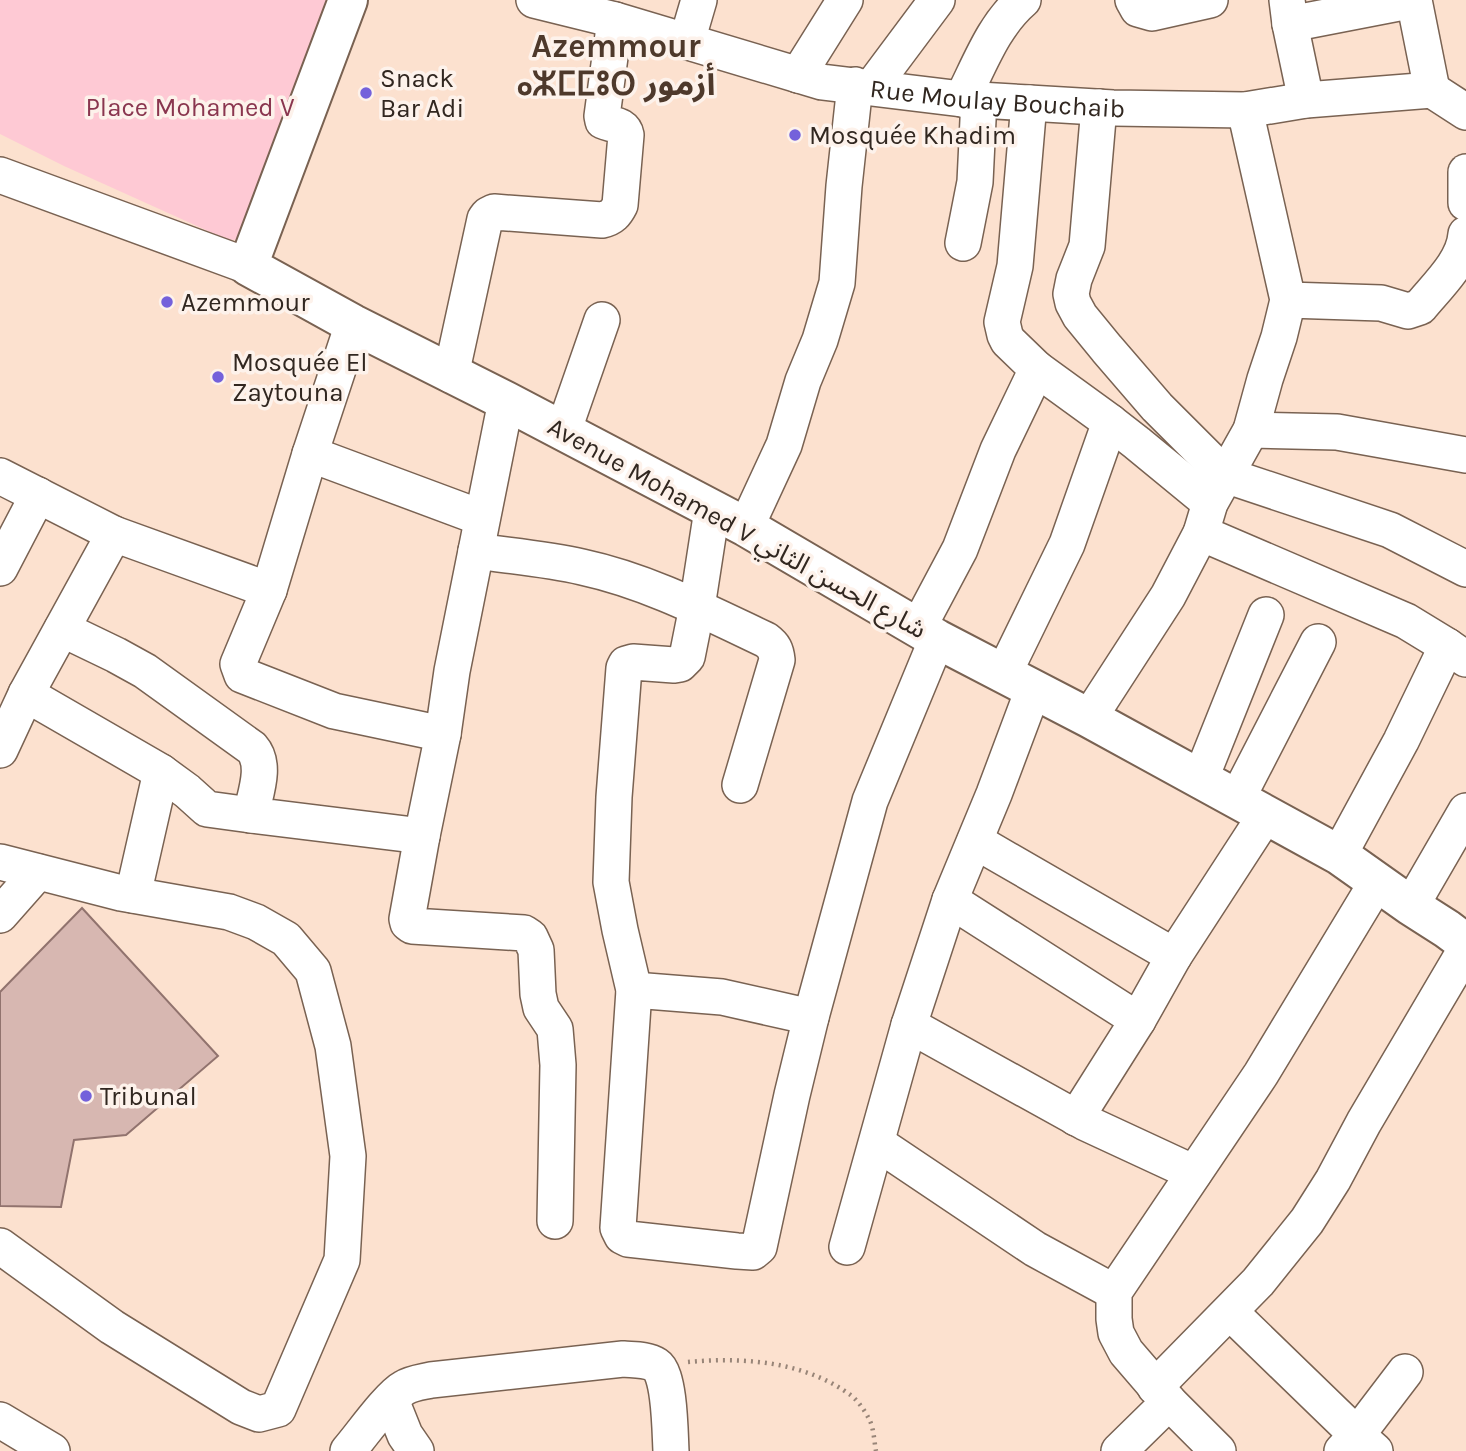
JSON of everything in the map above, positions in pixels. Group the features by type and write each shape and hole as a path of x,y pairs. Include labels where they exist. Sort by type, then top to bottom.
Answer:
{"main road":[{"path":"248,266 348,0"},
{"name":"Avenue Mohamed V شارع الحسن الثاني","path":"248,266 353,324 746,527 927,633 1339,855 1410,906 1461,936"}],"street":[{"name":"Rue Moulay Bouchaib","path":"534,0 615,20 822,82 971,99 1099,107 1245,110 1306,100 1432,90"},
{"path":"687,41 699,0"},
{"path":"798,75 845,0"},
{"path":"746,527 784,445 837,283 844,186 864,86 937,0"},
{"path":"963,243 975,182 971,99 995,32 1023,0"},
{"path":"1133,0 1138,9 1152,13 1210,0"},
{"path":"1306,100 1288,12 1414,0 1432,90 1466,112"},
{"path":"451,374 488,215 494,212 602,220 609,219 621,205 625,130 603,121 602,116 615,20"},
{"path":"1029,103 1015,266 1002,322 1008,341 1037,369 1138,443 1212,504 1456,653 1401,741 1339,855"},
{"path":"1099,107 1090,229 1084,256 1073,279 1073,303 1080,316 1157,407 1212,504"},
{"path":"1089,718 1168,596 1251,430 1288,300 1245,110"},
{"path":"1466,172 1466,204"},
{"path":"0,175 248,266"},
{"path":"1288,300 1381,303 1413,310 1420,307 1454,264 1465,243 1466,234"},
{"path":"563,432 602,320"},
{"path":"353,324 269,590 238,664 242,675 334,711 443,734"},
{"path":"712,510 687,657 680,664 633,662 626,664 624,668 614,797 611,882 634,990 618,1228 622,1236 628,1239 753,1252 759,1247 811,1017 870,801 927,633 998,450 1037,369"},
{"path":"506,401 452,671 443,734 407,919 412,926 524,933 534,942 538,994 541,1008 555,1029 558,1065 555,1221"},
{"path":"847,1247 909,1025 950,900 975,841 1018,682 1110,422"},
{"path":"1251,430 1337,432 1466,455"},
{"path":"310,454 479,534 648,587 697,607 773,645 777,660 740,785"},
{"path":"0,476 114,534 269,590"},
{"path":"0,568 38,495"},
{"path":"1212,504 1390,530 1466,569"},
{"path":"0,750 26,694 114,534"},
{"path":"1200,780 1266,615"},
{"path":"62,629 145,671 251,748 260,762 251,815"},
{"path":"1076,1118 1138,1020 1251,807 1318,642"},
{"path":"26,694 161,772 206,808 422,836"},
{"path":"133,895 161,772"},
{"path":"1410,906 1466,811"},
{"path":"975,841 1174,956"},
{"path":"0,862 133,895 229,912 256,922 286,939 313,971 333,1046 348,1156 342,1260 278,1409 259,1414 241,1407 112,1328 0,1246"},
{"path":"0,915 38,872"},
{"path":"1218,1451 1162,1394 1126,1352 1116,1333 1114,1292 1261,1074 1377,882"},
{"path":"950,900 1138,1020"},
{"path":"1119,1451 1162,1394 1307,1220 1333,1180 1461,936"},
{"path":"634,990 722,997 811,1017"},
{"path":"909,1025 1076,1118 1194,1173"},
{"path":"877,1143 1035,1249 1114,1292"},
{"path":"1230,1312 1358,1446 1405,1372"},
{"path":"348,1451 403,1388 432,1380 623,1359 648,1362 657,1365 662,1372 666,1386 671,1451"},
{"path":"391,1400 405,1435 416,1451"},
{"path":"3,1431 52,1451"}],"path":[{"path":"657,1365 738,1360 790,1366 852,1395 871,1422 876,1451"}],"green space":[{"name":"Place Mohamed V","path":"0,0 333,0 253,239 228,240 0,134"}],"building":[{"name":"Tribunal","path":"82,908 218,1056 126,1135 74,1140 61,1207 0,1206 0,992"}],"place":[{"name":"Snack Bar Adi","path":"366,93"},
{"name":"Mosquée Khadim","path":"795,135"},
{"name":"Azemmour","path":"167,302"},
{"name":"Mosquée El Zaytouna","path":"218,377"},
{"name":"Tribunal","path":"86,1096"}],"district":[{"name":"Azemmour ⴰⵣⵎⵎⵓⵔ أزمور","path":"616,65"}]}
